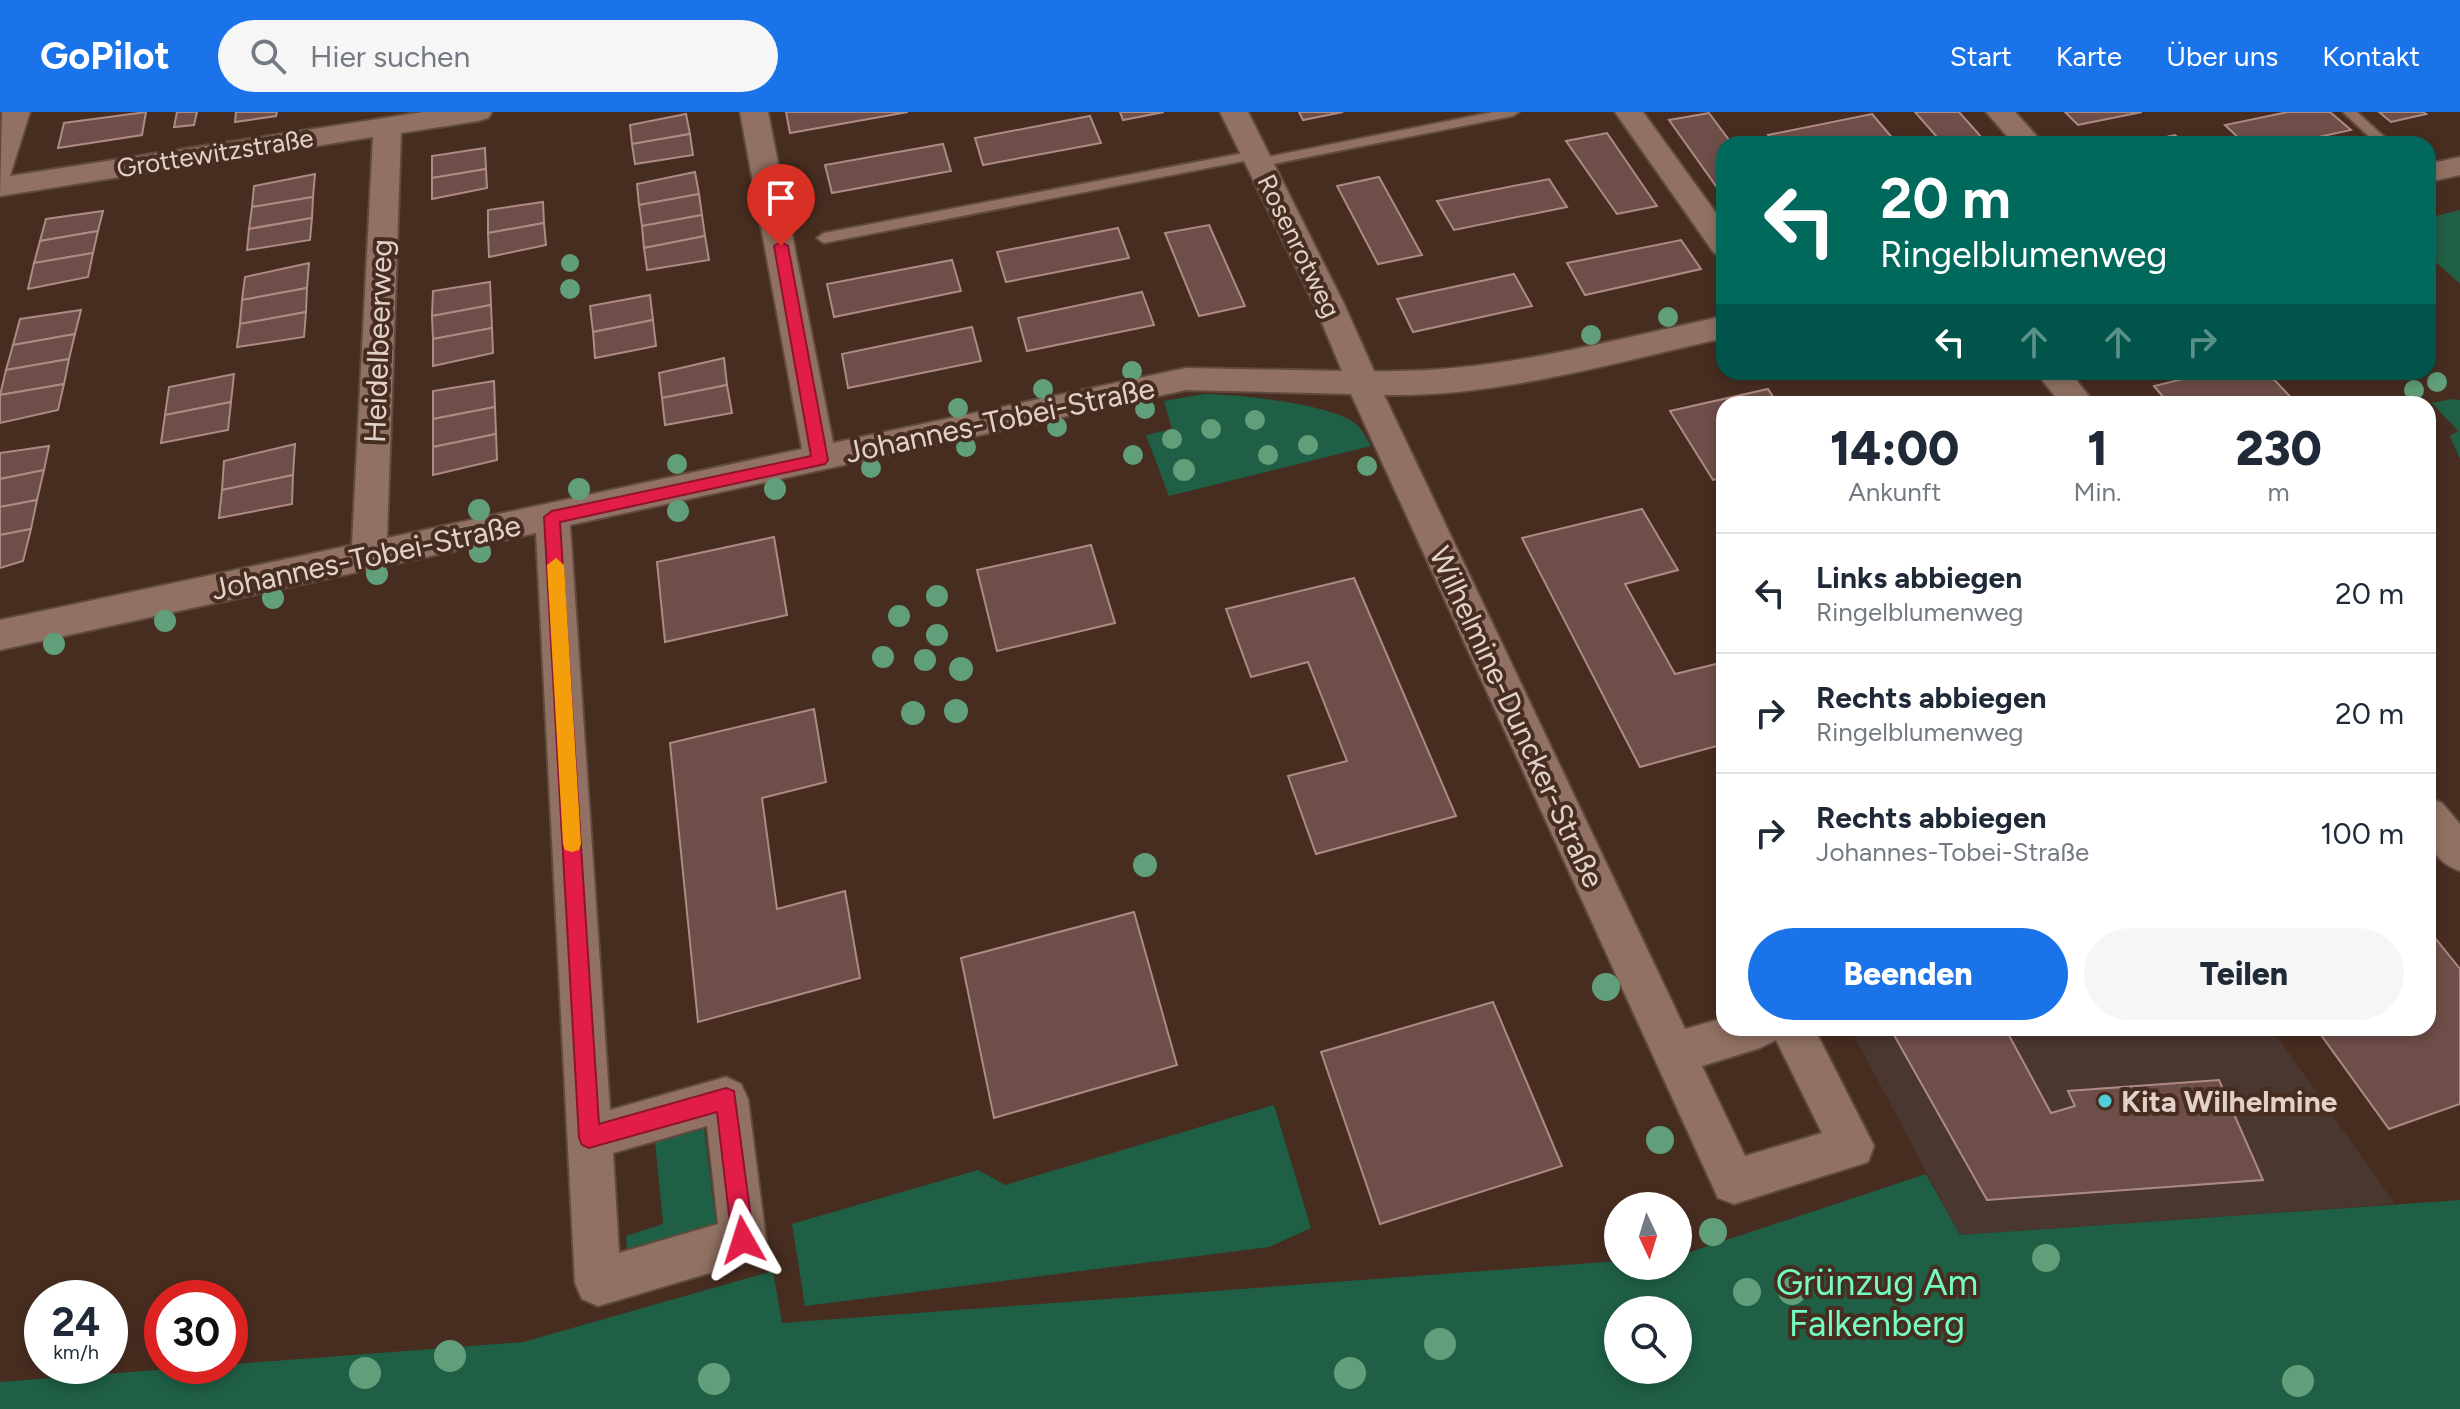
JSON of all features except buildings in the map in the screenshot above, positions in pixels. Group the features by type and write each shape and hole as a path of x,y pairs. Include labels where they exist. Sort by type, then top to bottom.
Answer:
{"street":[{"path":"0,170 16,112"},
{"name":"Grottewitzstraße","path":"0,187 478,112"},
{"path":"754,112 820,460"},
{"name":"Rosenrotweg","path":"1234,112 1330,306 1362,381"},
{"path":"1629,112 1716,235"},
{"path":"2000,112 2022,136"},
{"name":"Heidelbeerweg","path":"369,557 387,126"},
{"path":"2436,171 2460,166"},
{"name":"Johannes-Tobei-Straße","path":"0,635 1186,379 1430,384 1524,371 1716,329"},
{"path":"2059,380 2072,396"},
{"name":"Wilhelmine-Duncker-Straße","path":"1362,381 1734,1182 1852,1146 1796,1036"},
{"path":"552,517 589,1138 598,1283 743,1240 726,1099 589,1138"},
{"path":"2436,824 2460,853"},
{"path":"1675,1053 1733,1036"}],"lane":[{"path":"824,238 1513,112"},
{"path":"2349,112 2376,136"}],"shaded area":[{"name":"Kita Wilhelmine","path":"1854,1036 2277,1036 2395,1204 1960,1235"}],"green space":[{"path":"2460,210 2460,284 2436,262 2436,216"},
{"path":"1204,394 1259,398 1339,415 1361,429 1371,446 1169,496 1146,435 1172,429 1164,401"},
{"path":"2460,400 2460,459 2450,436 2458,431 2436,407 2436,402"},
{"path":"1274,1105 1311,1228 1269,1247 805,1306 792,1224 978,1170 1005,1185"},
{"path":"704,1128 716,1224 627,1251 626,1236 663,1224 655,1142"},
{"name":"Grünzug Am Falkenberg","path":"1926,1174 1960,1235 2460,1200 2460,1409 0,1409 0,1382 128,1384 128,1372 144,1371 144,1384 248,1384 248,1363 523,1342 773,1271 782,1323 1604,1262 1604,1280 1692,1280 1692,1251"}],"slow traffic":[{"path":"556,565 572,844"}],"place":[{"name":"Kita Wilhelmine","path":"2105,1101"}],"route":[{"path":"743,1240 726,1099 589,1138 552,517 820,460 781,246"}]}
